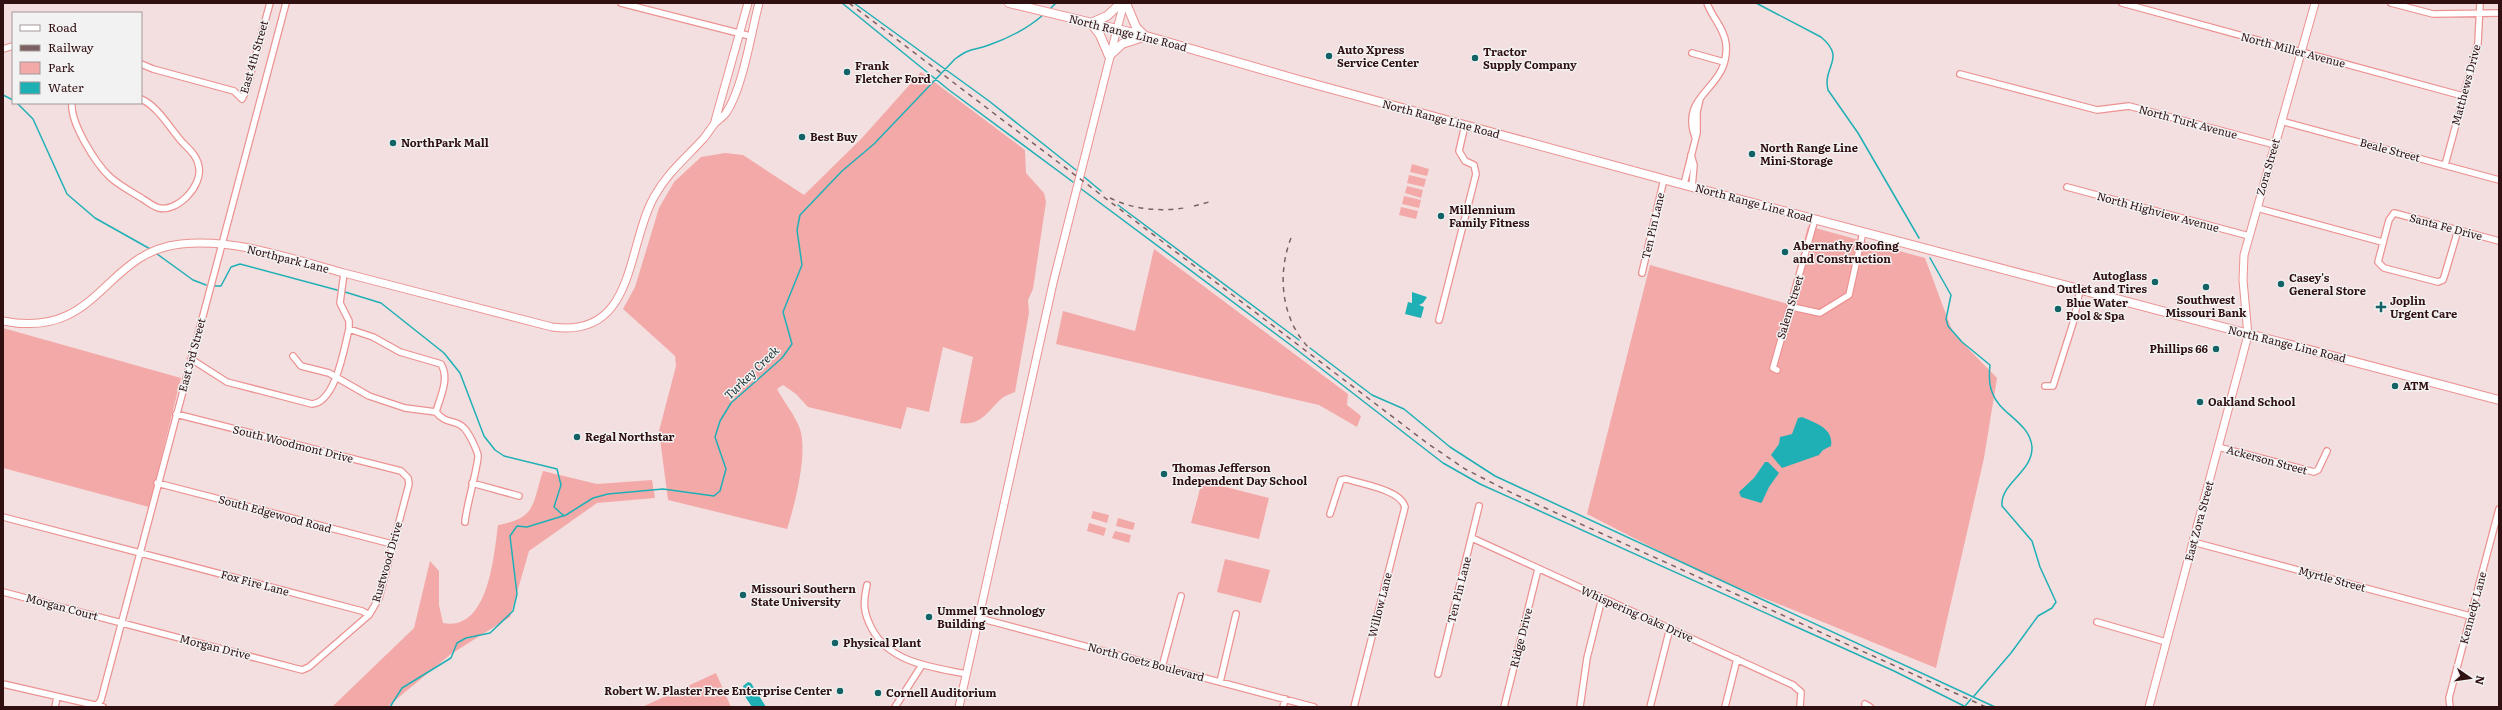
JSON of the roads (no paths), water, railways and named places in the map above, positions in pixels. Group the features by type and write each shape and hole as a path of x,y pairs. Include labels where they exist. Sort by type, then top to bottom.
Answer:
{"main road":[{"path":"715,124 748,3"},
{"path":"715,124 731,103 759,3"},
{"name":"North Range Line Road","path":"1009,3 1146,36 1465,126 1688,186 2499,400"},
{"path":"1109,56 1100,35 1091,23 1107,16 1123,3"},
{"path":"959,707 1053,283 1123,3"},
{"path":"1109,56 1122,44 1146,36 1136,27 1123,3"},
{"name":"Zora Street","path":"2248,335 2243,275 2244,255 2315,3"},
{"name":"Northpark Lane","path":"3,321 31,323 61,318 91,302 126,266 148,253 180,244 221,244 256,250 552,327 572,328 591,323 613,306 625,287 646,214 663,182 715,124"},
{"name":"East Zora Street","path":"2148,707 2248,335"}],"street":[{"name":"East 4th Street","path":"142,64 153,69 234,91 242,99 246,91 270,3"},
{"name":"East 3rd Street","path":"97,705 101,700 157,483 286,3"},
{"path":"621,3 750,36"},
{"path":"1688,186 1691,155 1695,137 1690,119 1692,108 1719,75 1724,62 1726,44 1722,27 1707,3"},
{"name":"North Miller Avenue","path":"2122,3 2463,96"},
{"path":"2391,3 2433,14 2499,13"},
{"name":"Matthews Drive","path":"2445,165 2478,43 2481,13 2480,3"},
{"path":"1692,53 1724,62"},
{"name":"North Turk Avenue","path":"1960,74 2097,110 2129,106 2275,145"},
{"path":"72,104 73,115 76,124 100,166 110,177 158,208 172,208 178,206 197,182 199,171 197,161 160,116 142,100"},
{"name":"Beale Street","path":"2282,121 2499,180"},
{"path":"1439,320 1476,174 1474,165 1464,161 1459,151 1465,126"},
{"name":"Ten Pin Lane","path":"1642,273 1664,179"},
{"name":"North Highview Avenue","path":"2067,187 2249,236"},
{"path":"2257,208 2382,242 2378,262 2384,268 2438,282 2443,280 2458,230"},
{"name":"Santa Fe Drive","path":"2382,242 2393,214 2499,241"},
{"name":"Salem Street","path":"1777,370 1773,368 1778,348 1792,307 1815,219"},
{"path":"1792,307 1820,313 1849,295 1863,232"},
{"path":"191,359 227,382 312,404 319,403 324,399 336,377 349,329 349,321 340,303 344,273"},
{"path":"2046,386 2052,386 2074,320 2080,289"},
{"path":"349,329 372,337 400,352 441,364 445,371 445,381 436,412"},
{"path":"293,356 301,366 330,373 369,396 405,408 436,412 442,420 461,425 465,429 478,456 465,522"},
{"name":"South Woodmont Drive","path":"176,414 401,472 408,478"},
{"name":"Ackerson Street","path":"2218,447 2314,472 2318,470 2327,451"},
{"name":"Rustwood Drive","path":"309,667 369,615 379,598 409,484 408,478"},
{"name":"Willow Lane","path":"1330,514 1337,485 1341,480 1346,479 1396,494 1404,502 1405,507 1354,707"},
{"name":"South Edgewood Road","path":"157,483 392,544"},
{"path":"472,483 519,496"},
{"name":"Ten Pin Lane","path":"1438,674 1479,506"},
{"name":"Kennedy Lane","path":"2450,707 2449,698 2499,509"},
{"name":"Fox Fire Lane","path":"3,518 362,611 369,615"},
{"name":"Whispering Oaks Drive","path":"1472,538 1793,685 1801,692 1800,707"},
{"name":"Myrtle Street","path":"2193,542 2470,616"},
{"name":"Ridge Drive","path":"1504,707 1538,569"},
{"path":"867,585 863,600 864,612 880,643 907,660 922,665 966,674"},
{"name":"Morgan Court","path":"3,592 121,623"},
{"path":"1162,667 1181,596"},
{"path":"1580,707 1587,658 1602,598"},
{"path":"1220,682 1236,614"},
{"name":"North Goetz Boulevard","path":"979,618 1314,707"},
{"path":"2097,622 2166,642"},
{"name":"Morgan Drive","path":"121,623 302,670 309,667"},
{"path":"1650,707 1670,628"},
{"path":"1725,707 1737,659"},
{"path":"895,707 922,665"},
{"path":"3,684 103,707"},
{"path":"55,707 57,697"},
{"path":"1283,707 1285,699"},
{"path":"1865,704 1870,707"}],"water":[{"path":"1412,292 1427,297 1423,303 1419,305 1424,307 1421,318 1405,314 1408,302 1412,303"},
{"path":"1802,417 1827,430 1830,435 1831,446 1823,450 1819,455 1782,468 1771,455 1779,444 1780,437 1792,434 1798,418"},
{"path":"1765,462 1768,462 1779,473 1769,487 1762,502 1761,503 1741,497 1739,492 1754,478"},
{"path":"748,682 751,683 766,707 752,707 746,698 743,686"}],"waterway":[{"path":"842,3 949,90 1073,182"},
{"path":"854,3 989,101 1076,170"},
{"name":"Turkey Creek","path":"1049,10 1056,3"},
{"path":"1756,3 1821,37 1829,45 1833,57 1828,75 1828,90 1858,133 1919,238"},
{"name":"Turkey Creek","path":"390,707 402,688 451,658 457,643 466,638 490,633 513,611 517,594 510,536 517,526 527,527 566,515 593,498 608,494 663,489 714,496 720,491 726,469 715,437 720,421 731,403 782,358 792,344 783,312 802,265 797,230 800,215 842,171 874,144 955,59 969,51 1011,36 1031,25 1043,15"},
{"path":"3,95 12,100"},
{"path":"18,104 33,119 67,194 95,218 152,250"},
{"path":"1083,176 1101,191"},
{"path":"1080,188 1292,346 1443,463 1480,484 1894,671 1966,707"},
{"path":"1118,205 1299,340"},
{"path":"157,254 193,280 206,285"},
{"path":"1930,258 1951,295 1946,319 1948,326 1962,342 1990,365 1990,386 1996,400 2020,424 2030,438 2032,447 2031,456 2027,464 2006,491 2002,506 2032,541 2040,567 2056,602 2052,608 2038,616 2011,653 1974,696"},
{"path":"214,286 221,286 231,267 240,264 337,290"},
{"path":"345,292 381,303 444,353 460,373 484,436 495,450 504,456 557,469 561,485 554,507 564,516"},
{"path":"1310,348 1372,395 1404,409 1450,447 1495,476 1995,707"},
{"path":"1966,705 1971,699"},
{"path":"2033,707 2045,707"}],"railway":[{"path":"849,3 1427,443 1465,469 1512,493 1986,707"},
{"path":"1110,198 1127,205 1146,209 1165,210 1184,208"},
{"path":"1194,206 1209,202"},
{"path":"1291,238 1284,266 1284,296 1292,324 1309,348"}],"place":[{"name":"Auto Xpress Service Center","path":"1329,56"},
{"name":"Tractor Supply Company","path":"1475,58"},
{"name":"Frank Fletcher Ford","path":"847,72"},
{"name":"Best Buy","path":"802,137"},
{"name":"NorthPark Mall","path":"393,143"},
{"name":"North Range Line Mini-Storage","path":"1752,154"},
{"name":"Millennium Family Fitness","path":"1441,216"},
{"name":"Abernathy Roofing and Construction","path":"1785,252"},
{"name":"Autoglass Outlet and Tires","path":"2155,282"},
{"name":"Casey's General Store","path":"2281,284"},
{"name":"Southwest Missouri Bank","path":"2206,287"},
{"name":"Joplin Urgent Care","path":"2381,307"},
{"name":"Blue Water Pool & Spa","path":"2058,309"},
{"name":"Phillips 66","path":"2216,349"},
{"name":"ATM","path":"2395,386"},
{"name":"Oakland School","path":"2200,402"},
{"name":"Regal Northstar","path":"577,437"},
{"name":"Thomas Jefferson Independent Day School","path":"1164,474"},
{"name":"Missouri Southern State University","path":"743,595"},
{"name":"Ummel Technology Building","path":"929,617"},
{"name":"Physical Plant","path":"835,643"},
{"name":"Robert W. Plaster Free Enterprise Center","path":"840,691"},
{"name":"Cornell Auditorium","path":"878,693"}]}
